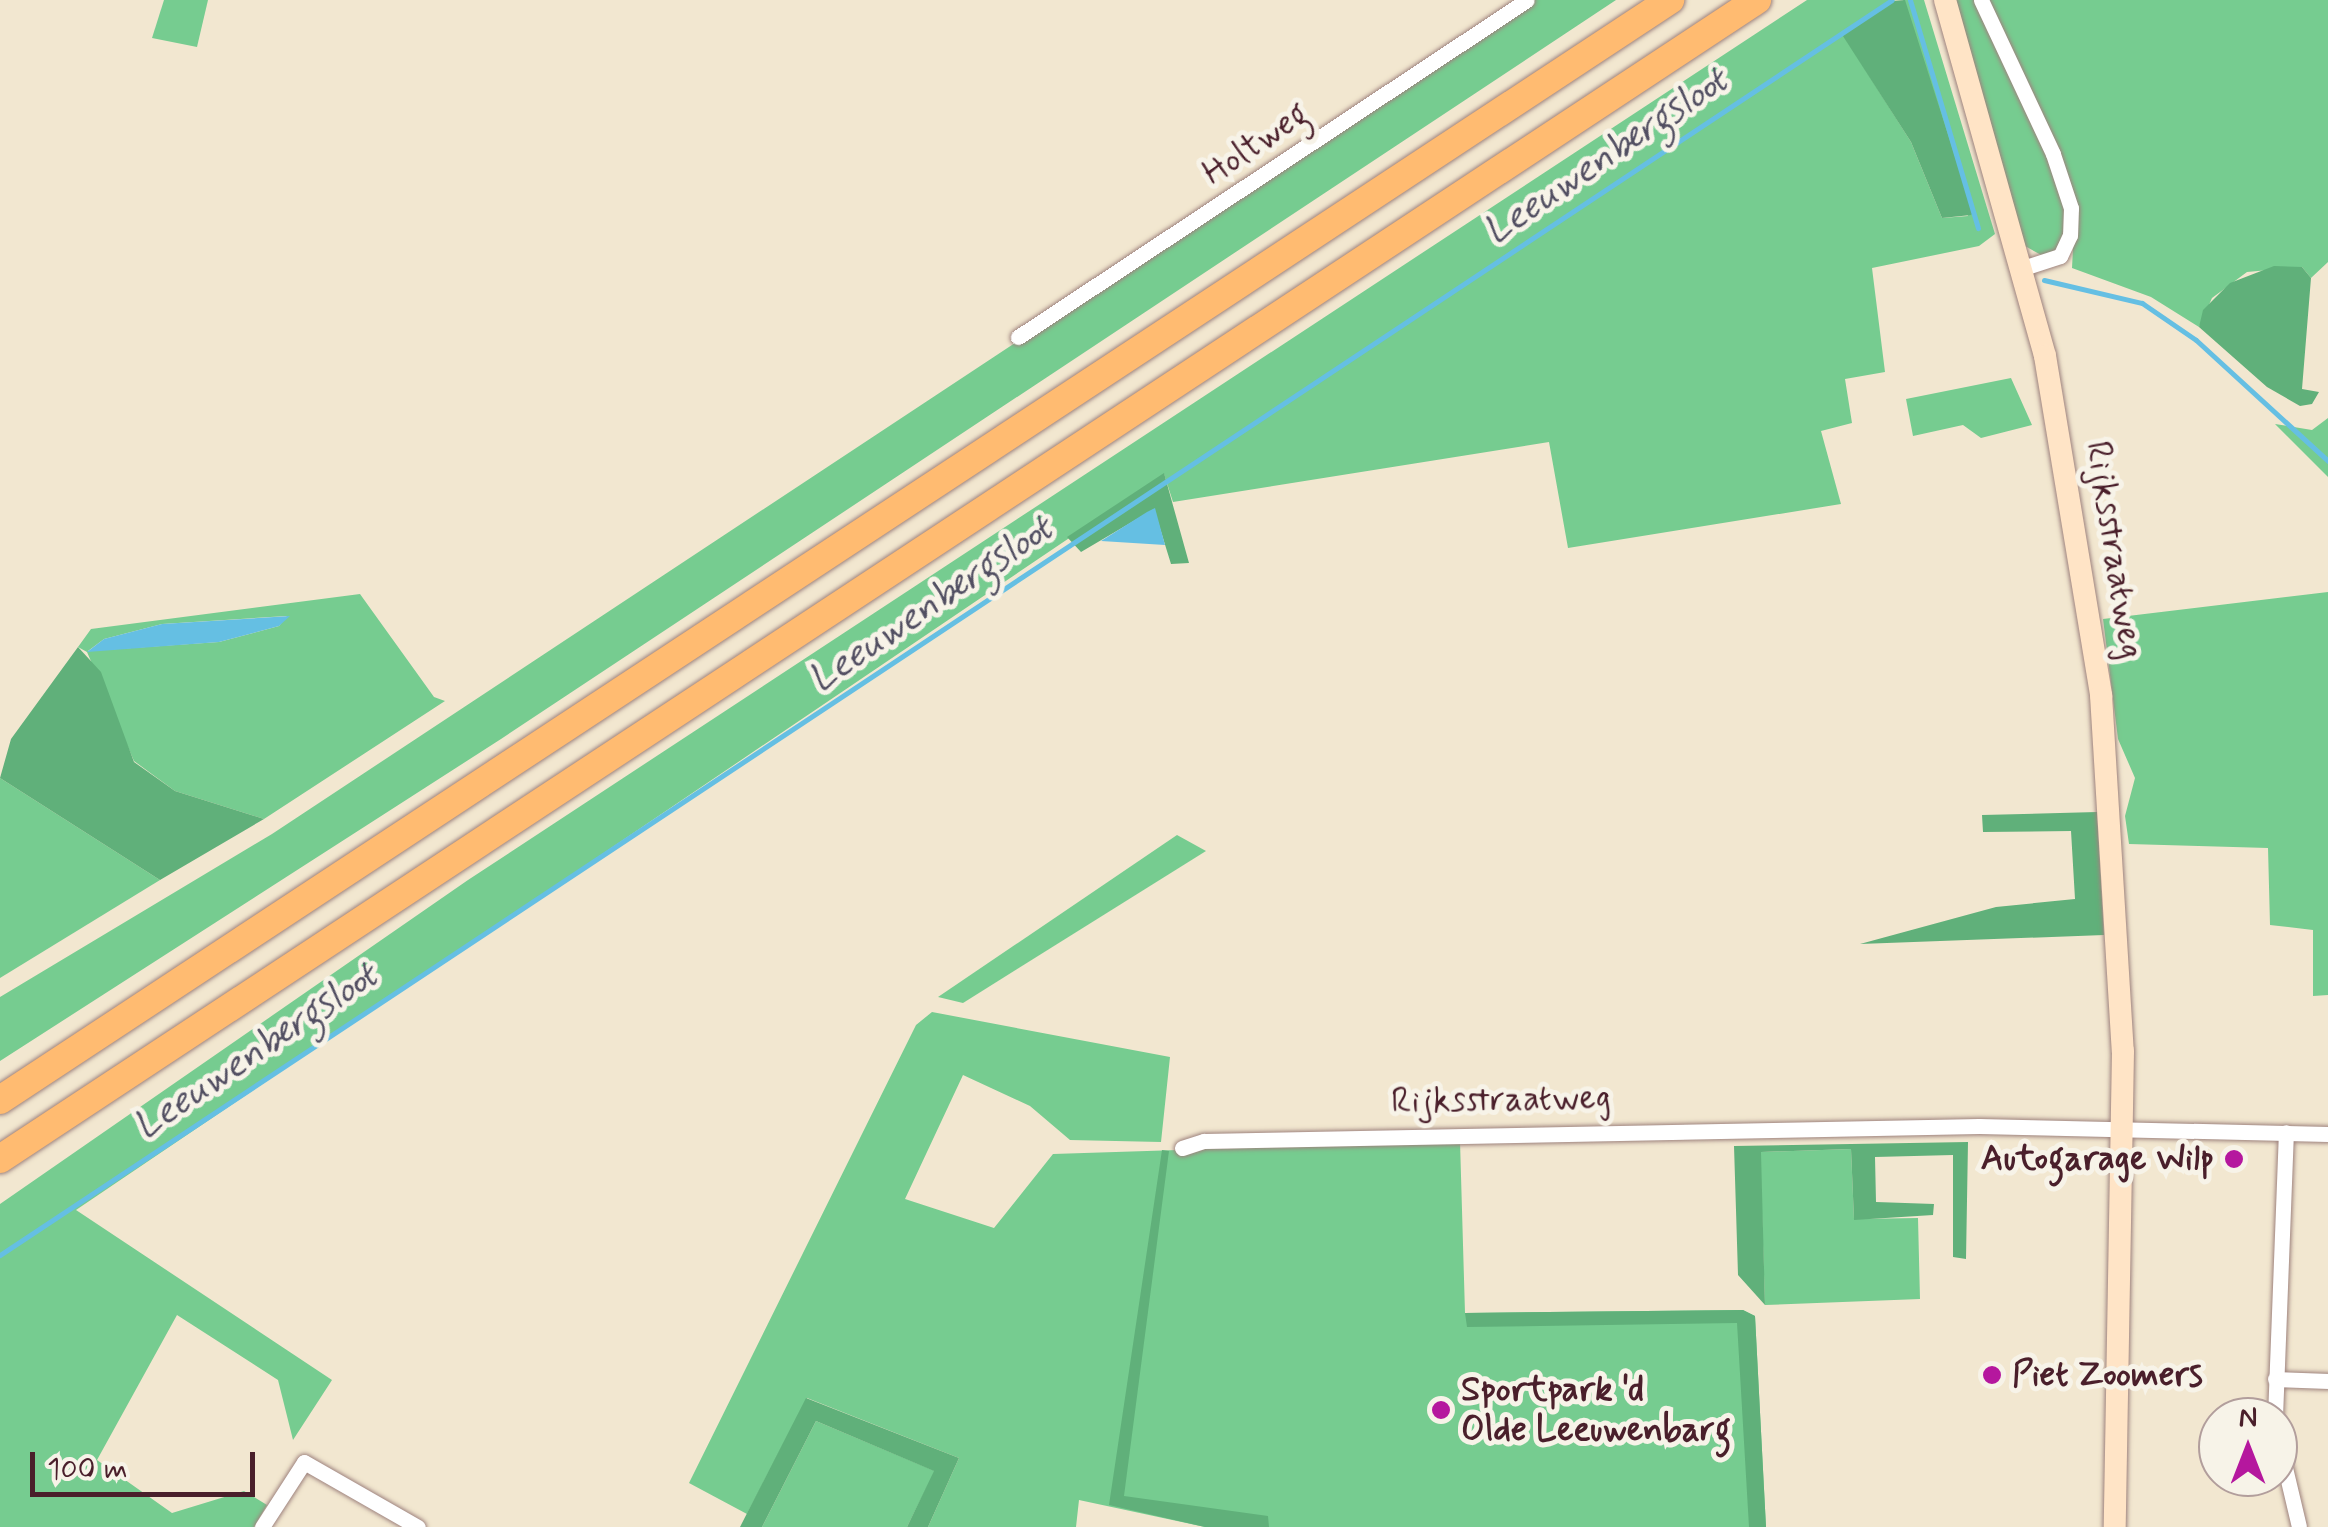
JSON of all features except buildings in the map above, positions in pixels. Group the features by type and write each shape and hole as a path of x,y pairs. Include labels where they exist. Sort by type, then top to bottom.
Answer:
{"highway":[{"path":"0,1100 1670,0"},
{"path":"0,1159 1757,0"}],"main road":[{"name":"Rijksstraatweg","path":"1945,0 2024,268 2073,499 2100,695 2118,917 2124,1126 2115,1527"}],"street":[{"name":"Holtweg","path":"1018,337 1527,0"},
{"path":"1981,0 2071,208 2060,256 2024,268"},
{"path":"2124,1126 2328,1134"},
{"name":"Rijksstraatweg","path":"1182,1148 1243,1140 2124,1126"},
{"path":"2275,1397 2286,1132"},
{"path":"2275,1378 2328,1381"},
{"path":"262,1527 304,1462 418,1527"},
{"path":"2293,1497 2300,1527"}],"green space":[{"path":"164,0 208,0 197,47 152,38"},
{"path":"1534,0 1616,0 501,739 0,1061 0,997 272,834"},
{"path":"1807,0 1894,0 1842,33 1911,142 1942,218 1968,216 1903,0 1924,0 1995,234 1979,246 1872,268 1885,372 1845,379 1852,423 1821,431 1841,504 1568,548 1549,442 1173,502 1164,474 76,1210 332,1380 293,1440 278,1380 177,1315 97,1460 172,1513 244,1491 267,1505 254,1527 0,1527 0,1204 468,880"},
{"path":"1905,0 1971,215 1942,218 1911,142 1841,33 1891,1"},
{"path":"1952,0 1977,0 2056,171 2067,220 2059,249 2043,256 2025,246"},
{"path":"1985,0 2328,0 2328,262 2311,278 2302,267 2247,272 2212,298 2199,327 2151,297 2072,268 2074,229"},
{"path":"2274,266 2302,267 2311,278 2302,389 2319,392 2312,404 2300,406 2267,387 2199,327 2203,310 2230,283"},
{"path":"2011,378 2032,425 1981,438 1963,425 1913,436 1906,399"},
{"path":"2328,418 2328,477 2275,424 2312,430"},
{"path":"1164,473 1189,563 1171,564 1154,509 1081,552 1067,537"},
{"path":"2328,592 2328,995 2313,996 2313,930 2270,925 2268,848 2129,844 2125,816 2135,778 2118,739 2103,619"},
{"path":"360,594 434,697 445,701 264,819 175,791 134,761 87,652 78,647 91,629","holes":["287,616 279,626 219,642 88,651 104,639 162,624"]},
{"path":"78,647 101,672 134,762 175,791 264,819 160,880 0,778 11,739"},
{"path":"0,778 160,880 0,978"},
{"path":"2097,812 2104,935 1860,944 1996,907 2075,899 2071,831 1983,832 1982,815"},
{"path":"1177,835 1206,851 963,1003 938,997"},
{"path":"932,1012 1170,1057 1161,1142 1070,1140 1030,1106 963,1075 905,1199 994,1228 1053,1154 1460,1141 1465,1313 1743,1310 1755,1316 1766,1527 1205,1527 1079,1500 1076,1527 928,1527 959,1458 807,1398 747,1514 689,1483 916,1025"},
{"path":"1968,1142 1966,1259 1953,1257 1953,1155 1875,1157 1876,1202 1934,1204 1933,1215 1854,1220 1851,1149 1761,1152 1765,1305 1738,1275 1734,1146"},
{"path":"1851,1149 1854,1219 1918,1218 1920,1299 1765,1305 1760,1152"},
{"path":"1162,1150 1169,1151 1124,1496 1268,1516 1269,1527 1205,1527 1109,1505"},
{"path":"1743,1310 1755,1316 1766,1527 1749,1527 1737,1323 1467,1327 1465,1313"},
{"path":"806,1398 959,1458 928,1527 907,1527 934,1471 816,1421 762,1527 740,1527"},
{"path":"816,1421 935,1471 907,1527 762,1527"}],"water":[{"path":"1155,508 1165,545 1101,541 1147,512"},
{"path":"290,616 279,626 219,642 87,652 104,639 162,624"}],"waterway":[{"name":"Leeuwenbergsloot","path":"0,1255 1892,0"},
{"name":"Leeuwenbergsloot","path":"1910,0 1978,228"},
{"name":"Leeuwenbergsloot","path":"2044,280 2142,303 2196,340 2328,461"}],"place":[{"name":"Autogarage Wilp","path":"2234,1159"},
{"name":"Piet Zoomers","path":"1992,1375"},
{"name":"Sportpark 'd Olde Leeuwenbarg","path":"1441,1410"}]}
